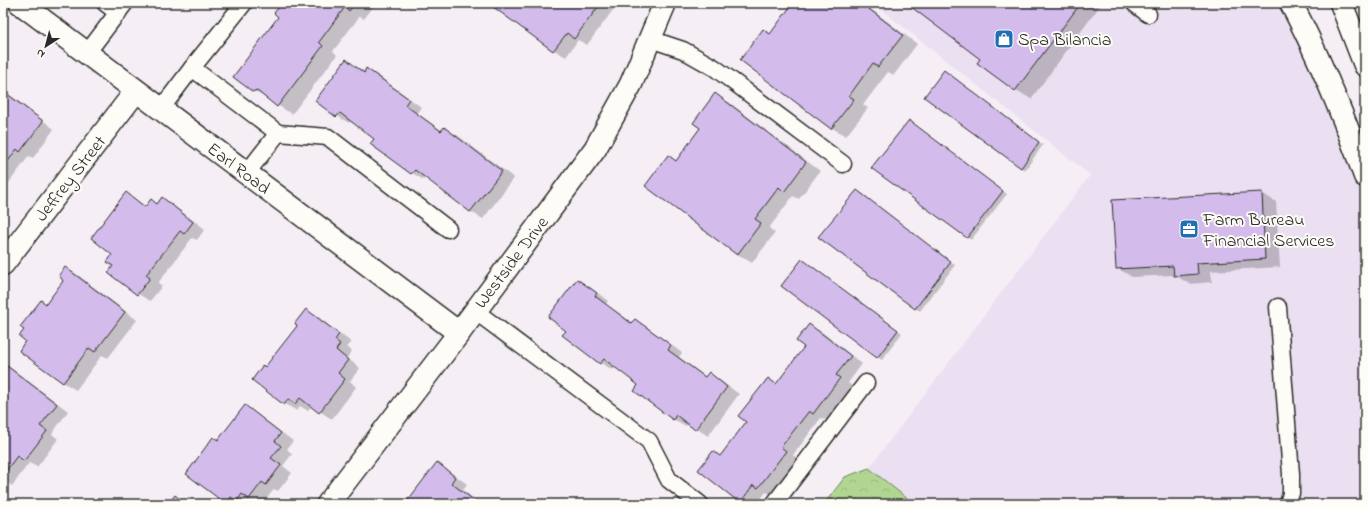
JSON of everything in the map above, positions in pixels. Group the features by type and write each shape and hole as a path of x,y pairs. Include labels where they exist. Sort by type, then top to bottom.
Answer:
{"street":[{"name":"Earl Road","path":"20,3 458,333"},
{"name":"Westside Drive","path":"333,502 595,149 631,84 665,3"},
{"path":"1291,3 1307,34 1343,116 1365,176"},
{"path":"1341,3 1365,65"},
{"name":"Jeffrey Street","path":"3,264 136,91"}],"lane":[{"path":"87,53 122,8 105,3"},
{"path":"161,110 192,68 244,3"},
{"path":"1134,3 1148,14"},
{"path":"650,39 683,50 715,68 843,164"},
{"path":"192,68 278,132 328,137 448,229"},
{"path":"246,174 278,132"},
{"path":"1278,307 1291,474 1291,493 1288,504"},
{"path":"475,311 649,441 669,480 700,504"},
{"path":"774,504 866,383"}],"shaded area":[{"path":"873,3 1281,3 1302,45 1359,185 1365,213 1365,504 884,504 857,484 1090,175"}],"green space":[{"path":"869,468 914,504 824,504 845,477"}],"building":[{"path":"282,3 355,3 349,11 345,7 319,42 323,46 277,107 256,90 253,92 233,77 278,17 274,13"},
{"path":"494,3 601,3 574,39 567,33 553,51 492,6"},
{"path":"793,3 861,3 903,35 878,67 873,63 849,96 854,99 831,129 740,60 763,29 770,34"},
{"name":"Spa Bilancia","path":"906,3 1081,3 1015,91 977,63 980,59"},
{"path":"346,59 364,73 366,68 409,99 405,105 441,131 444,127 502,171 470,212 415,170 411,174 370,144 374,139 340,113 336,117 315,101"},
{"path":"944,70 1039,142 1021,168 924,97"},
{"path":"3,91 43,121 20,152 17,149 3,168"},
{"path":"715,93 806,162 784,192 779,187 755,219 761,223 737,255 645,186 668,155 676,161 700,128 693,123"},
{"path":"909,120 1003,191 967,238 871,168"},
{"path":"857,190 951,262 915,309 818,237"},
{"path":"126,192 145,207 151,199 157,204 162,197 193,222 184,234 180,231 146,275 150,278 137,295 108,273 113,266 107,262 112,255 91,238"},
{"name":"Farm Bureau Financial Services","path":"1262,192 1265,259 1197,263 1198,274 1174,276 1173,266 1116,269 1112,200"},
{"path":"802,259 898,330 877,358 781,286"},
{"path":"65,267 125,312 95,352 89,348 63,383 19,351 25,341 19,336 24,330 20,327 41,300 46,304 63,281 59,275"},
{"path":"577,279 597,293 595,296 631,323 635,319 671,345 668,350 705,377 709,372 727,387 695,430 676,415 673,420 634,391 638,385 604,359 600,364 562,335 566,331 548,317"},
{"path":"306,309 339,334 335,340 340,344 336,350 348,360 338,373 345,379 319,413 300,398 295,404 288,399 284,405 252,380 263,365 265,367 297,326 295,323"},
{"path":"809,324 851,356 836,375 840,378 813,414 809,411 781,447 786,451 758,488 753,485 740,503 698,470 713,451 720,456 746,422 738,416 768,378 776,384 804,347 796,341"},
{"path":"3,363 57,404 40,426 47,431 24,461 17,456 3,475"},
{"path":"245,405 281,433 275,441 281,446 271,458 281,465 266,485 262,482 249,499 242,494 237,501 231,497 226,504 186,474 213,437 218,440"},
{"path":"437,462 455,477 451,483 479,504 405,504"},
{"path":"175,495 186,504 168,504"}],"place":[{"name":"Spa Bilancia","path":"1004,39"},
{"name":"Farm Bureau Financial Services","path":"1189,229"}]}
